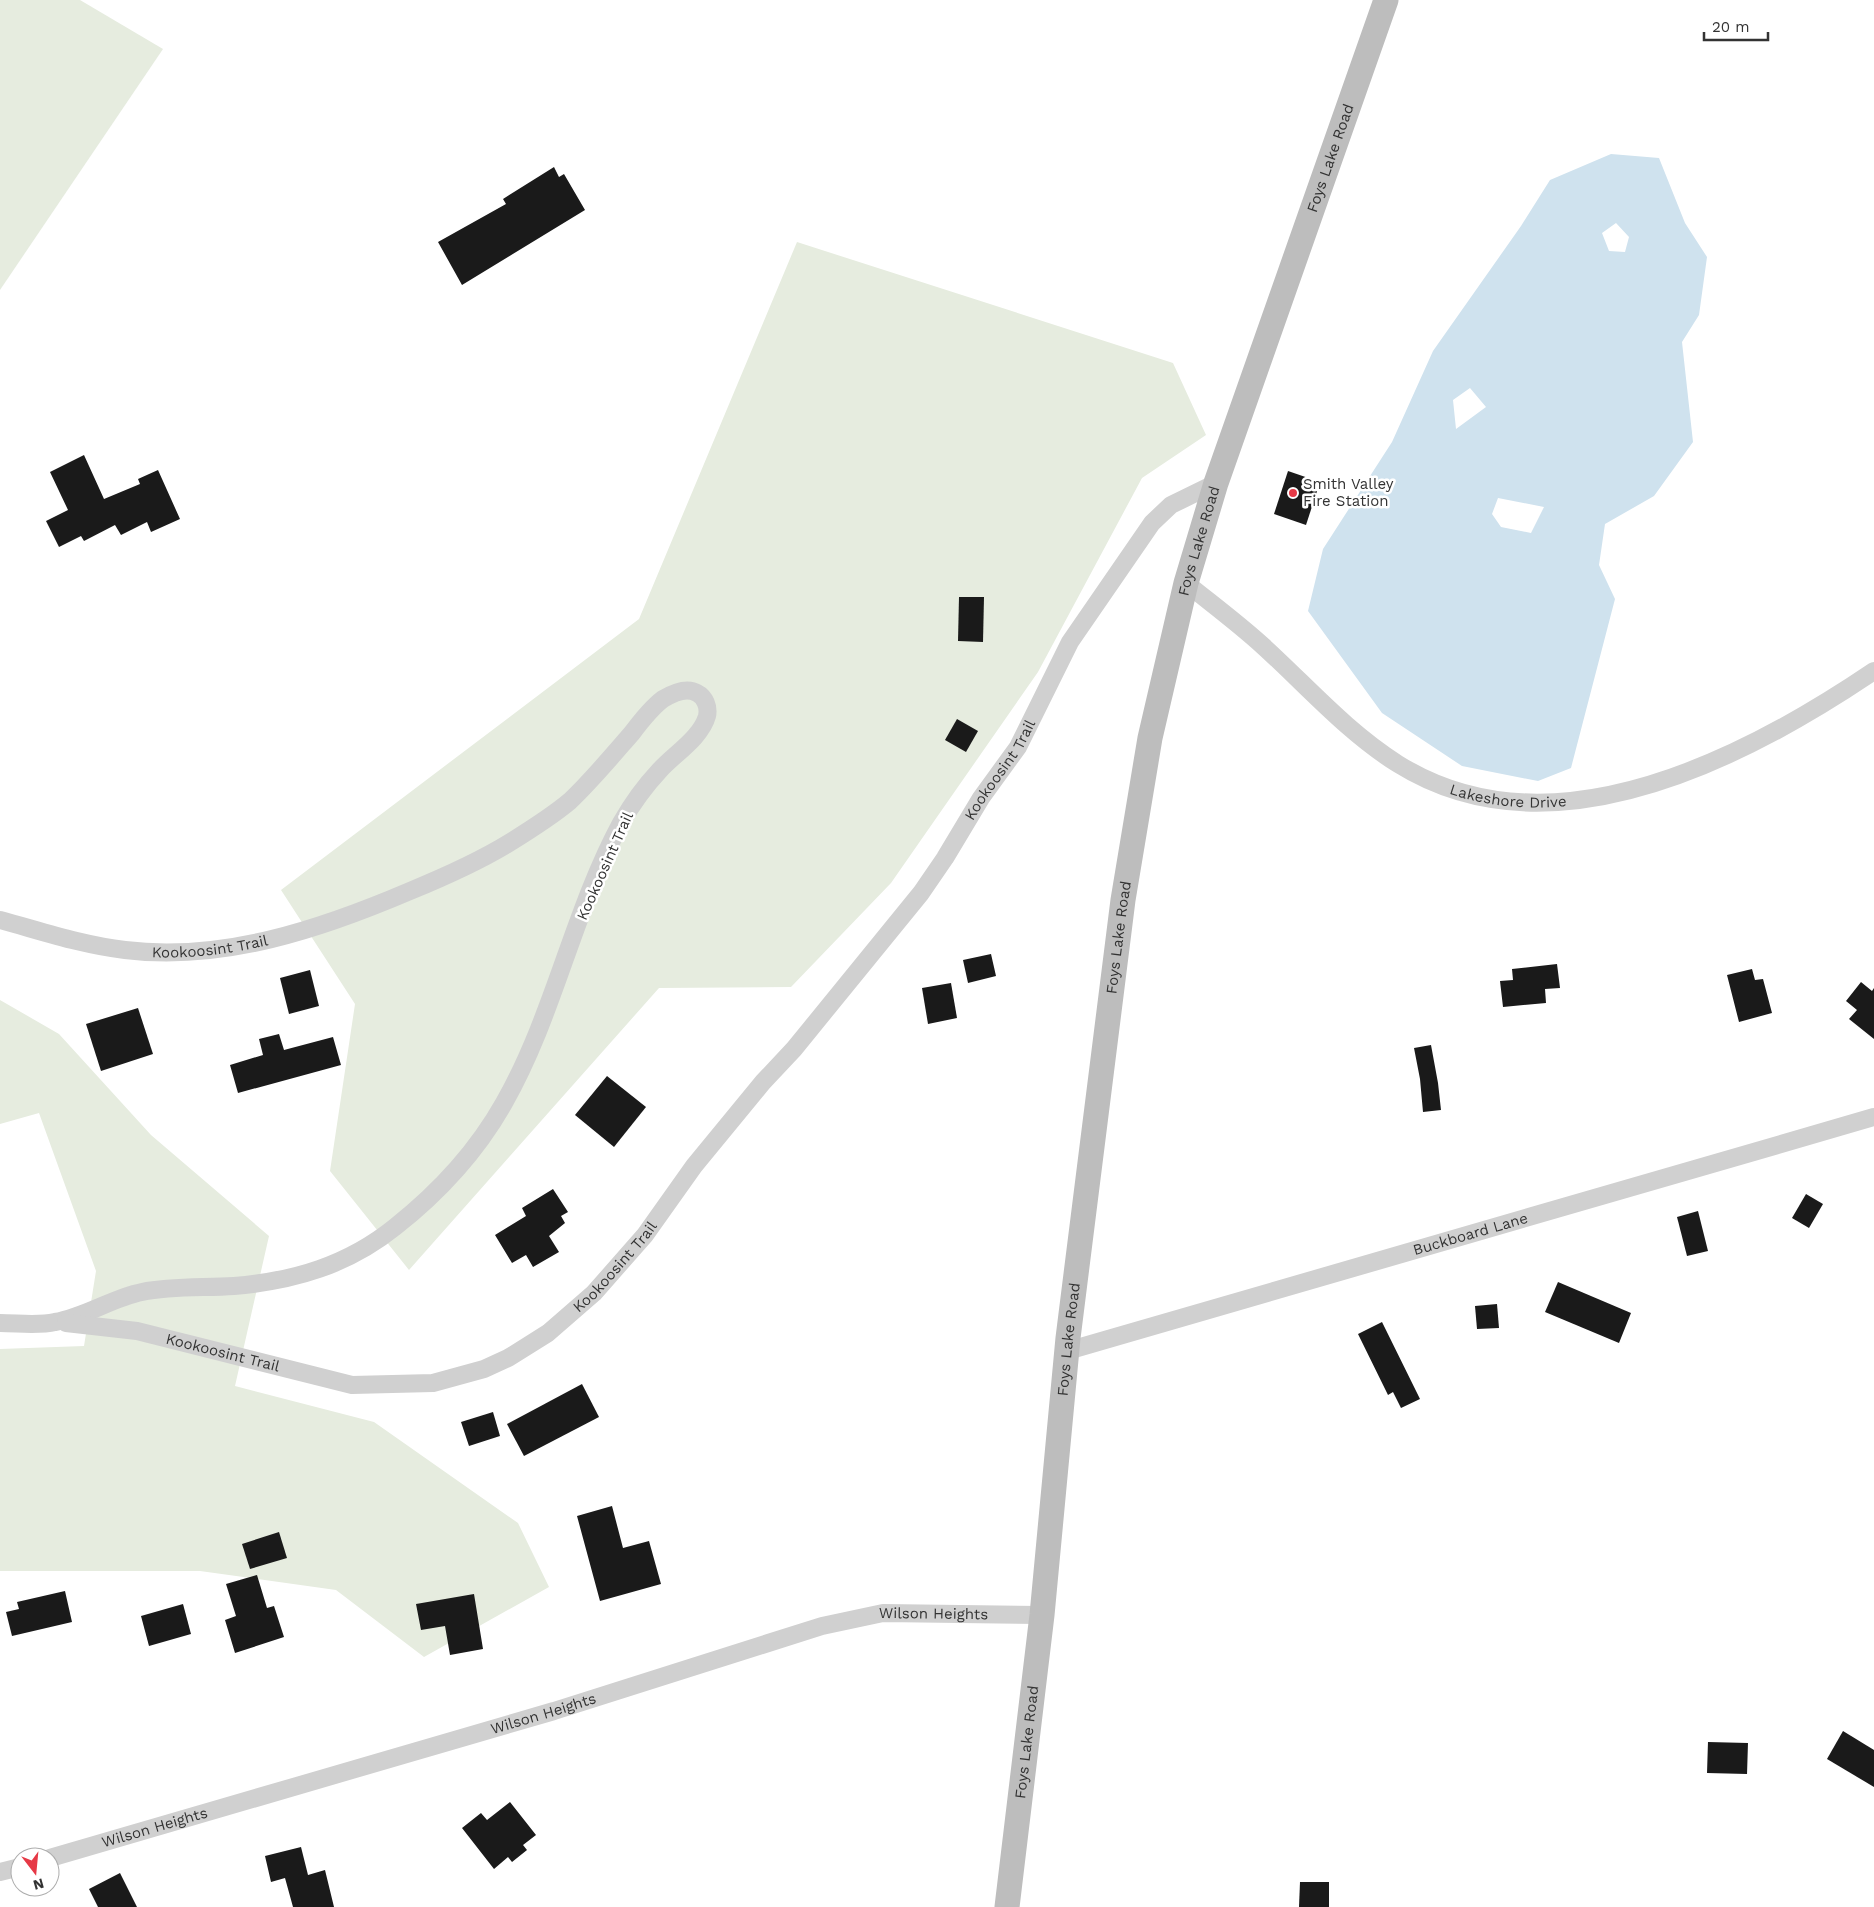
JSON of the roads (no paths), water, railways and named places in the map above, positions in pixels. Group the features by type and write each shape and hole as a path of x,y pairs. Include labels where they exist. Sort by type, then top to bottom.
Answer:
{"street":[{"name":"Foys Lake Road","path":"1007,1907 1042,1615 1067,1351 1136,818 1158,703 1186,583 1216,483 1386,0"},
{"name":"Kookoosint Trail","path":"0,1323 78,1323 137,1331 352,1385 433,1383 468,1374 508,1358 548,1333 580,1307 645,1235 694,1166 763,1082 800,1042 921,893 945,858 981,798 1018,747 1070,642 1152,523 1171,505 1216,483"},
{"name":"Lakeshore Drive","path":"1186,583 1261,644 1372,746 1399,764 1428,779 1458,791 1490,797 1531,801 1588,799 1618,794 1671,779 1740,750 1801,717 1874,671"},
{"name":"Kookoosint Trail","path":"0,920 82,943 149,952 192,952 231,947 309,930 370,908 451,874 540,824 569,801 597,774 650,710 664,699 677,692 690,690 701,694 707,704 707,716 701,728 649,782 614,838 521,1070 502,1106 454,1171 425,1201 394,1228 362,1250 328,1267 294,1277 240,1285 150,1290 131,1294 55,1322"},
{"name":"Buckboard Lane","path":"1067,1351 1874,1117"},
{"name":"Wilson Heights","path":"60,1855 554,1711 822,1626 883,1613 1042,1615"}],"water":[{"path":"1611,154 1659,158 1685,223 1707,257 1699,315 1682,342 1693,442 1654,496 1605,524 1599,565 1615,599 1571,768 1538,781 1462,766 1382,713 1308,611 1323,549 1392,442 1433,351 1521,226 1550,180","holes":["1616,223 1629,237 1625,252 1609,251 1602,233","1470,388 1486,407 1456,429 1453,400","1498,498 1544,507 1531,533 1501,527 1492,514"]}],"place":[{"name":"Smith Valley Fire Station","path":"1293,493"}]}
